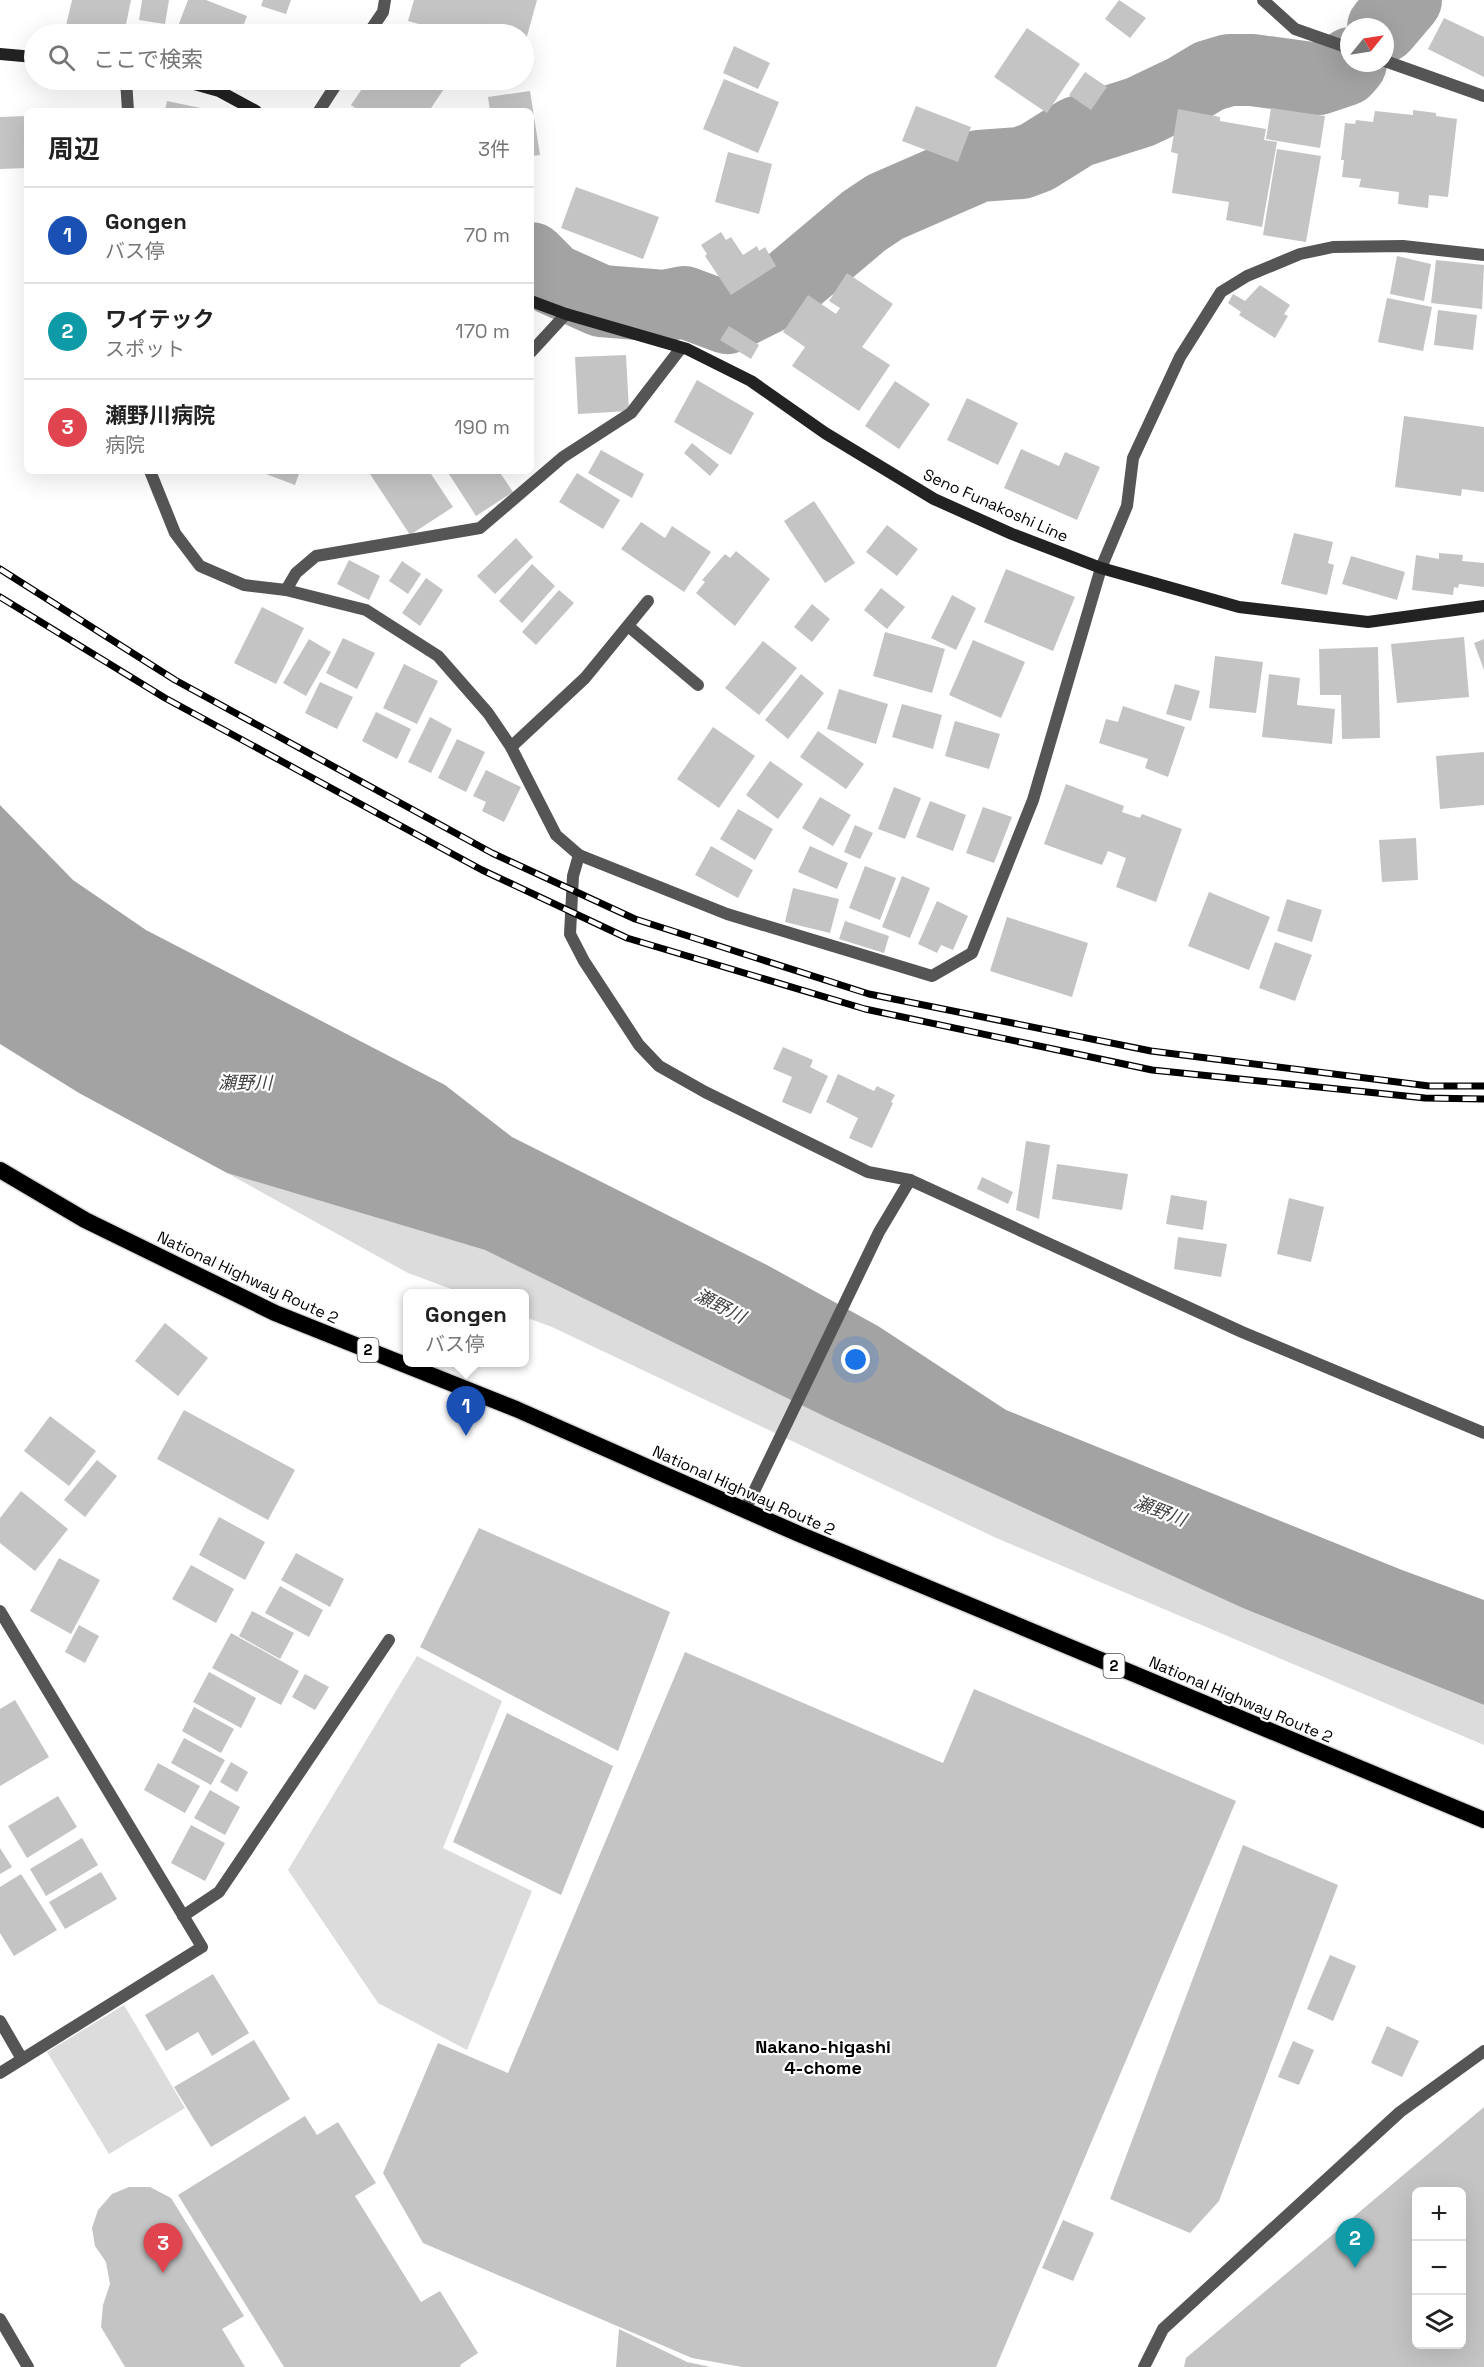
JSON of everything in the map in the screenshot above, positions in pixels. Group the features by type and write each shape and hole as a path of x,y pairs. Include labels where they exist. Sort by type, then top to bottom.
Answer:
{"highway":[{"name":"National Highway Route 2","path":"0,1170 84,1220 276,1313 403,1364"},
{"name":"National Highway Route 2","path":"411,1367 516,1409 799,1534 1484,1820"}],"main road":[{"path":"0,54 24,56"},
{"path":"215,90 250,108"},
{"name":"Seno Funakoshi Line","path":"534,302 566,314 681,348 751,381 825,433 934,499 1012,534 1101,568 1239,607 1368,622 1484,606"}],"street":[{"path":"375,24 383,12 385,0"},
{"path":"1263,0 1295,29 1340,45"},
{"path":"1394,64 1484,96"},
{"path":"127,90 128,108"},
{"path":"321,108 333,90"},
{"path":"151,474 174,533 200,566 244,585 286,590 366,610 438,656 469,688 511,747 556,835 579,855 727,914 932,976 972,953 1033,800 1101,568 1127,506 1133,458 1180,357 1221,292 1247,276 1300,254 1333,247 1403,246 1484,255"},
{"path":"534,349 566,314"},
{"path":"286,590 296,573 316,556 480,528 563,457 631,413 681,348"},
{"path":"511,747 585,678 648,601"},
{"path":"628,626 698,685"},
{"path":"579,855 573,876 570,934 584,961 639,1045 659,1066 705,1092 868,1172 910,1180 1242,1332 1484,1433"},
{"path":"746,1510 879,1232 910,1180"},
{"path":"0,1611 202,1947 0,2073"},
{"path":"183,1916 219,1892 389,1640"},
{"path":"0,2022 22,2059"},
{"path":"1144,2367 1163,2329 1400,2112 1484,2051"},
{"path":"0,2319 28,2367"}],"shaded area":[{"path":"227,1173 485,1250 1245,1609 1484,1705 1484,1745 994,1537 552,1327 529,1318 529,1289 451,1289 408,1273"},
{"path":"417,1656 502,1701 443,1848 532,1891 467,2050 378,2003 288,1870"},
{"path":"124,2005 185,2108 109,2154 47,2052"}],"water":[{"name":"瀬野川","path":"0,805 73,880 146,930 445,1085 512,1137 767,1265 878,1326 1006,1410 1402,1570 1484,1600 1484,1705 1245,1609 830,1419 485,1250 227,1173 79,1093 0,1044"}],"building":[{"path":"72,0 131,0 126,24 66,24"},
{"path":"142,0 169,0 165,24 139,20"},
{"path":"188,0 206,0 247,16 244,24 179,24"},
{"path":"263,0 291,0 286,14 261,6"},
{"path":"414,0 537,0 530,24 419,24 408,21"},
{"path":"1119,0 1146,18 1130,38 1105,19"},
{"path":"1444,18 1484,37 1484,77 1428,49"},
{"path":"1027,28 1080,64 1047,113 994,77"},
{"path":"734,46 770,63 758,89 723,73"},
{"path":"1085,72 1107,87 1091,110 1069,95"},
{"path":"724,79 779,102 758,153 703,129"},
{"path":"361,90 443,90 431,108 356,108 351,105"},
{"path":"530,91 533,108 490,108 488,97"},
{"path":"167,101 200,108 166,108"},
{"path":"916,106 971,127 958,162 902,141"},
{"path":"1271,108 1325,116 1320,148 1266,139"},
{"path":"1178,109 1220,117 1220,121 1266,129 1264,140 1277,142 1262,227 1226,220 1229,202 1172,193 1178,154 1171,152"},
{"path":"1413,110 1457,119 1448,197 1429,195 1428,208 1398,204 1399,192 1359,187 1361,179 1342,177 1344,160 1341,160 1345,123 1355,124 1356,120 1373,122 1375,111 1413,115"},
{"path":"24,116 24,168 0,169 0,117"},
{"path":"534,117 540,155 534,156"},
{"path":"1277,149 1321,156 1306,242 1263,235"},
{"path":"728,152 772,164 759,214 715,202"},
{"path":"576,187 659,217 643,259 561,228"},
{"path":"721,232 726,240 731,237 743,255 757,246 759,251 765,247 776,266 731,295 705,256 707,254 701,245"},
{"path":"1397,256 1431,264 1424,301 1390,294"},
{"path":"1436,260 1484,265 1482,309 1431,303"},
{"path":"847,273 893,304 862,347 890,365 859,411 792,366 805,347 783,332 808,295 836,314 840,308 829,301"},
{"path":"1260,285 1290,305 1284,314 1288,316 1275,338 1239,315 1241,312 1228,303 1233,294 1245,301"},
{"path":"1387,298 1432,307 1423,351 1378,342"},
{"path":"1438,310 1477,315 1473,350 1434,345"},
{"path":"729,326 759,345 751,359 720,340"},
{"path":"626,355 629,411 578,414 575,357"},
{"path":"697,380 754,413 731,455 674,422"},
{"path":"895,381 930,404 899,449 865,426"},
{"path":"967,398 1018,423 998,465 947,440"},
{"path":"1404,416 1484,427 1484,492 1462,489 1461,496 1395,487"},
{"path":"692,443 719,465 710,476 684,453"},
{"path":"1021,449 1059,466 1065,452 1100,467 1077,520 1004,488"},
{"path":"601,450 644,474 632,498 588,473"},
{"path":"577,473 620,500 603,529 559,502"},
{"path":"266,474 299,474 295,485"},
{"path":"370,474 431,474 453,507 410,535"},
{"path":"449,474 501,474 513,492 476,516"},
{"path":"814,501 855,563 825,583 784,521"},
{"path":"641,522 665,538 672,526 711,552 684,592 621,549"},
{"path":"887,525 918,549 897,576 866,552"},
{"path":"1294,533 1333,542 1328,563 1334,565 1327,595 1281,584"},
{"path":"516,538 533,557 495,594 477,576"},
{"path":"736,551 770,579 735,626 696,593 705,582 702,580 725,554 730,558"},
{"path":"1439,553 1463,555 1462,561 1484,563 1484,587 1459,584 1458,588 1454,587 1453,595 1412,590 1416,555 1439,559"},
{"path":"1351,556 1405,572 1397,600 1342,584"},
{"path":"349,560 380,576 369,600 337,584"},
{"path":"402,561 421,574 408,594 389,581"},
{"path":"532,564 555,586 522,623 499,601"},
{"path":"1006,569 1075,597 1053,651 984,622"},
{"path":"426,578 443,590 420,626 402,613"},
{"path":"881,588 905,607 887,629 864,610"},
{"path":"559,590 574,603 536,645 522,632"},
{"path":"952,595 976,608 956,650 931,638"},
{"path":"812,604 830,619 812,642 794,627"},
{"path":"262,607 304,628 276,684 234,663"},
{"path":"885,632 945,649 932,693 873,676"},
{"path":"1464,637 1469,697 1397,703 1391,644"},
{"path":"343,638 375,653 357,689 326,673"},
{"path":"309,639 331,652 306,696 283,683"},
{"path":"1484,639 1484,670 1474,643"},
{"path":"973,640 1025,662 1001,718 949,695"},
{"path":"763,641 797,668 759,715 725,688"},
{"path":"1378,647 1380,738 1342,739 1341,695 1320,695 1319,649"},
{"path":"1215,656 1263,662 1256,713 1209,708"},
{"path":"404,664 438,681 417,724 383,708"},
{"path":"801,674 824,693 788,739 765,720"},
{"path":"1269,674 1300,678 1297,705 1335,709 1332,744 1262,737"},
{"path":"320,682 353,697 337,729 305,713"},
{"path":"1175,684 1200,691 1191,721 1166,714"},
{"path":"839,689 888,704 876,744 827,729"},
{"path":"902,704 942,715 933,749 892,737"},
{"path":"1123,706 1185,727 1168,777 1145,768 1148,759 1099,743 1106,719 1118,722"},
{"path":"376,712 411,729 397,759 362,741"},
{"path":"430,717 452,729 431,773 408,762"},
{"path":"955,721 1000,734 989,769 945,756"},
{"path":"713,727 755,756 719,808 677,779"},
{"path":"818,731 864,764 846,789 800,757"},
{"path":"457,739 485,752 466,792 438,778"},
{"path":"1484,752 1484,805 1440,809 1436,756"},
{"path":"770,761 803,784 778,819 746,795"},
{"path":"486,770 521,787 504,822 482,811 486,802 473,796"},
{"path":"1066,784 1124,806 1122,812 1140,818 1142,814 1182,829 1156,902 1116,887 1126,858 1108,851 1102,865 1044,844"},
{"path":"894,787 921,798 905,839 878,829"},
{"path":"820,797 851,815 833,846 802,828"},
{"path":"930,801 966,815 953,851 916,837"},
{"path":"983,807 1012,817 994,863 966,853"},
{"path":"738,809 773,829 755,860 720,839"},
{"path":"855,825 873,833 860,859 844,852"},
{"path":"1416,838 1418,880 1382,882 1379,840"},
{"path":"711,846 753,870 738,898 695,875"},
{"path":"810,846 848,863 837,889 798,872"},
{"path":"865,866 896,878 880,920 849,908"},
{"path":"902,876 930,888 910,938 882,927"},
{"path":"793,888 839,899 830,933 785,922"},
{"path":"1209,892 1270,917 1249,970 1188,946"},
{"path":"1287,899 1322,910 1312,942 1277,931"},
{"path":"937,901 968,916 953,950 941,945 937,953 918,944"},
{"path":"1007,917 1088,943 1072,997 990,971"},
{"path":"845,921 889,936 884,953 839,939"},
{"path":"1275,942 1312,955 1295,1001 1259,988"},
{"path":"783,1047 813,1060 810,1067 828,1076 811,1114 782,1102 792,1077 773,1069"},
{"path":"838,1074 874,1091 877,1086 895,1095 872,1148 849,1138 858,1118 826,1102"},
{"path":"1026,1141 1050,1145 1039,1219 1016,1210"},
{"path":"1057,1164 1128,1174 1122,1210 1052,1199"},
{"path":"982,1177 1013,1192 1008,1204 977,1189"},
{"path":"1171,1195 1207,1201 1203,1230 1166,1224"},
{"path":"1289,1198 1324,1207 1311,1262 1277,1254"},
{"path":"1178,1237 1227,1244 1221,1277 1174,1269"},
{"path":"165,1323 208,1358 178,1396 135,1361"},
{"path":"184,1410 295,1470 268,1520 157,1459"},
{"path":"50,1416 96,1451 69,1486 24,1451"},
{"path":"97,1460 117,1476 85,1517 64,1500"},
{"path":"21,1491 68,1529 35,1571 0,1543 0,1518"},
{"path":"219,1517 265,1542 245,1580 199,1555"},
{"path":"479,1528 670,1612 618,1751 420,1647"},
{"path":"296,1553 344,1579 330,1607 281,1580"},
{"path":"59,1558 100,1580 71,1634 30,1611"},
{"path":"191,1565 234,1589 216,1623 172,1599"},
{"path":"280,1586 323,1610 309,1637 265,1613"},
{"path":"252,1611 294,1633 280,1659 239,1636"},
{"path":"79,1625 99,1636 85,1663 65,1652"},
{"path":"231,1633 299,1671 281,1705 212,1668"},
{"path":"685,1652 943,1763 974,1689 1236,1801 996,2367 742,2367 692,2358 423,2243 383,2173 438,2043 508,2073"},
{"path":"209,1672 256,1698 241,1728 193,1702"},
{"path":"305,1674 329,1687 315,1710 292,1697"},
{"path":"15,1700 49,1757 0,1786 0,1709"},
{"path":"194,1707 234,1729 221,1753 182,1731"},
{"path":"507,1713 613,1766 561,1895 453,1842"},
{"path":"184,1738 225,1760 211,1785 171,1763"},
{"path":"231,1762 248,1772 237,1792 220,1782"},
{"path":"158,1763 200,1786 185,1813 144,1790"},
{"path":"210,1790 240,1807 225,1835 194,1818"},
{"path":"58,1796 77,1827 27,1858 8,1826"},
{"path":"191,1825 225,1843 205,1881 171,1863"},
{"path":"82,1838 98,1865 46,1896 30,1869"},
{"path":"1243,1845 1338,1885 1219,2201 1190,2233 1110,2199"},
{"path":"0,1848 12,1867 0,1874"},
{"path":"101,1872 117,1899 65,1929 49,1902"},
{"path":"21,1874 57,1930 14,1956 0,1933 0,1887"},
{"path":"1330,1955 1356,1966 1333,2021 1307,2009"},
{"path":"213,1974 249,2033 212,2056 198,2032 166,2051 145,2015"},
{"path":"1387,2026 1419,2041 1402,2077 1371,2063"},
{"path":"254,2040 290,2099 211,2147 174,2087"},
{"path":"1293,2041 1314,2050 1299,2085 1278,2077"},
{"path":"1484,2107 1484,2367 1184,2367 1186,2358"},
{"path":"305,2116 317,2135 338,2122 376,2183 355,2196 421,2302 440,2291 478,2353 460,2365 461,2367 284,2367 178,2195"},
{"path":"129,2187 150,2187 171,2198 244,2316 222,2329 245,2367 125,2367 101,2327 103,2305 110,2284 106,2262 95,2246 92,2228 98,2210 112,2194"},
{"path":"1063,2220 1094,2233 1073,2281 1042,2268"},
{"path":"619,2329 687,2362 711,2367 616,2367"}],"waterway":[{"path":"1391,18 1406,0"},
{"path":"534,261 552,279 601,301 664,306 684,302 727,318 781,291 864,221 885,207 979,166 1021,163 1037,157 1077,132 1140,112 1209,76 1229,70 1252,70 1318,79 1340,72"}],"railway":[{"path":"0,569 175,680 492,853 635,919 869,994 1151,1051 1429,1086 1484,1086"},
{"path":"0,597 165,698 482,870 627,938 865,1009 1152,1070 1425,1098 1484,1099"}],"place":[{"name":"Gongen","path":"466,1436"},
{"name":"ワイテック","path":"1355,2268"},
{"name":"瀬野川病院","path":"163,2273"}],"district":[{"name":"Nakano-higashi 4-chome","path":"823,2057"}]}
